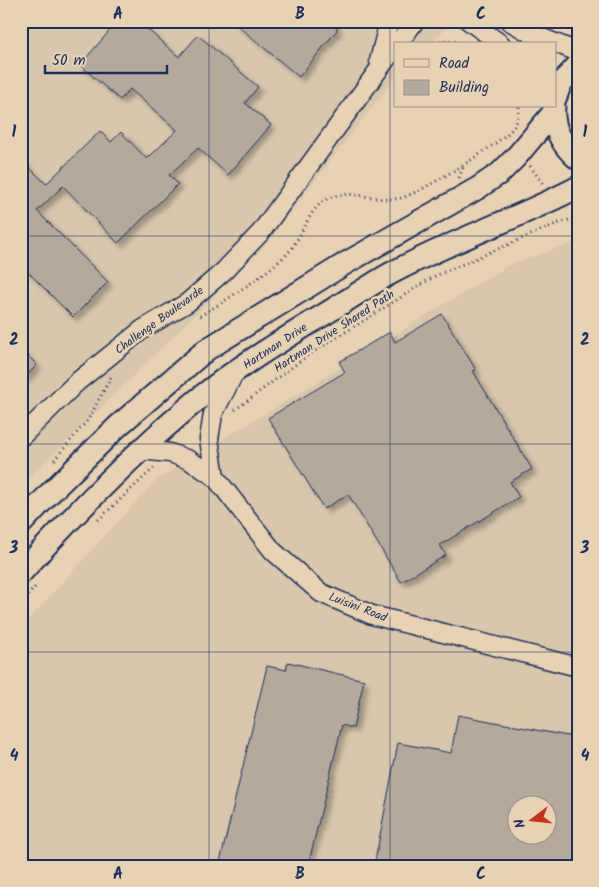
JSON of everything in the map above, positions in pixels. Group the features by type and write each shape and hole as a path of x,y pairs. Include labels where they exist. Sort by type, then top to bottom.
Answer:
{"main road":[{"path":"556,99 561,83 578,65"},
{"path":"21,524 118,426 206,350 346,263 478,188 500,173 519,153 553,108"},
{"path":"554,108 561,141 578,159"},
{"name":"Hartman Drive","path":"31,577 76,514 140,450 203,396 268,348 386,276 425,256 550,202 578,187"}],"street":[{"name":"Challenge Boulevarde","path":"375,74 390,21"},
{"path":"399,42 415,21"},
{"path":"469,21 498,42"},
{"path":"509,21 530,33 553,42"},
{"path":"556,43 578,52"},
{"name":"Challenge Boulevarde","path":"21,437 77,382 143,329 187,303 224,271 261,232 394,48"},
{"name":"Luisini Road","path":"215,476 209,439 213,414 235,372"},
{"name":"Luisini Road","path":"140,450 173,454 188,460 215,476 273,550 322,593 372,615 578,667"}],"path":[{"path":"197,317 286,255 300,238 316,206 330,198 345,194 401,198 450,173 505,137 519,116 519,108"},
{"path":"505,137 547,189 556,224"},
{"name":"Hartman Drive Shared Path","path":"228,416 307,356 434,276 556,224 578,217"},
{"path":"52,462 88,420 112,374"},
{"path":"93,525 148,472 173,454"},
{"path":"21,602 31,577"}],"shaded area":[{"path":"21,21 454,21 432,42 394,42 394,79 260,251 21,486"},
{"path":"578,241 578,866 21,866 21,628 156,480 509,265"}],"building":[{"path":"118,21 138,21 179,57 198,35 258,87 245,103 271,125 228,175 198,148 169,175 178,184 118,243 63,186 37,211 108,282 73,317 21,265 21,159 46,184 100,131 111,142 121,132 147,159 177,130 130,89 120,100 80,65"},
{"path":"232,21 335,21 337,30 299,77"},
{"path":"442,314 476,370 473,371 532,469 510,482 519,497 440,545 446,555 401,582 348,494 324,509 268,418 345,372 339,362 390,332 395,342"},
{"path":"21,349 37,365 21,381"},
{"path":"288,662 364,680 353,728 342,725 308,866 219,866 267,666 286,670"},
{"path":"458,715 578,738 578,866 374,866 398,743 451,753"}]}
